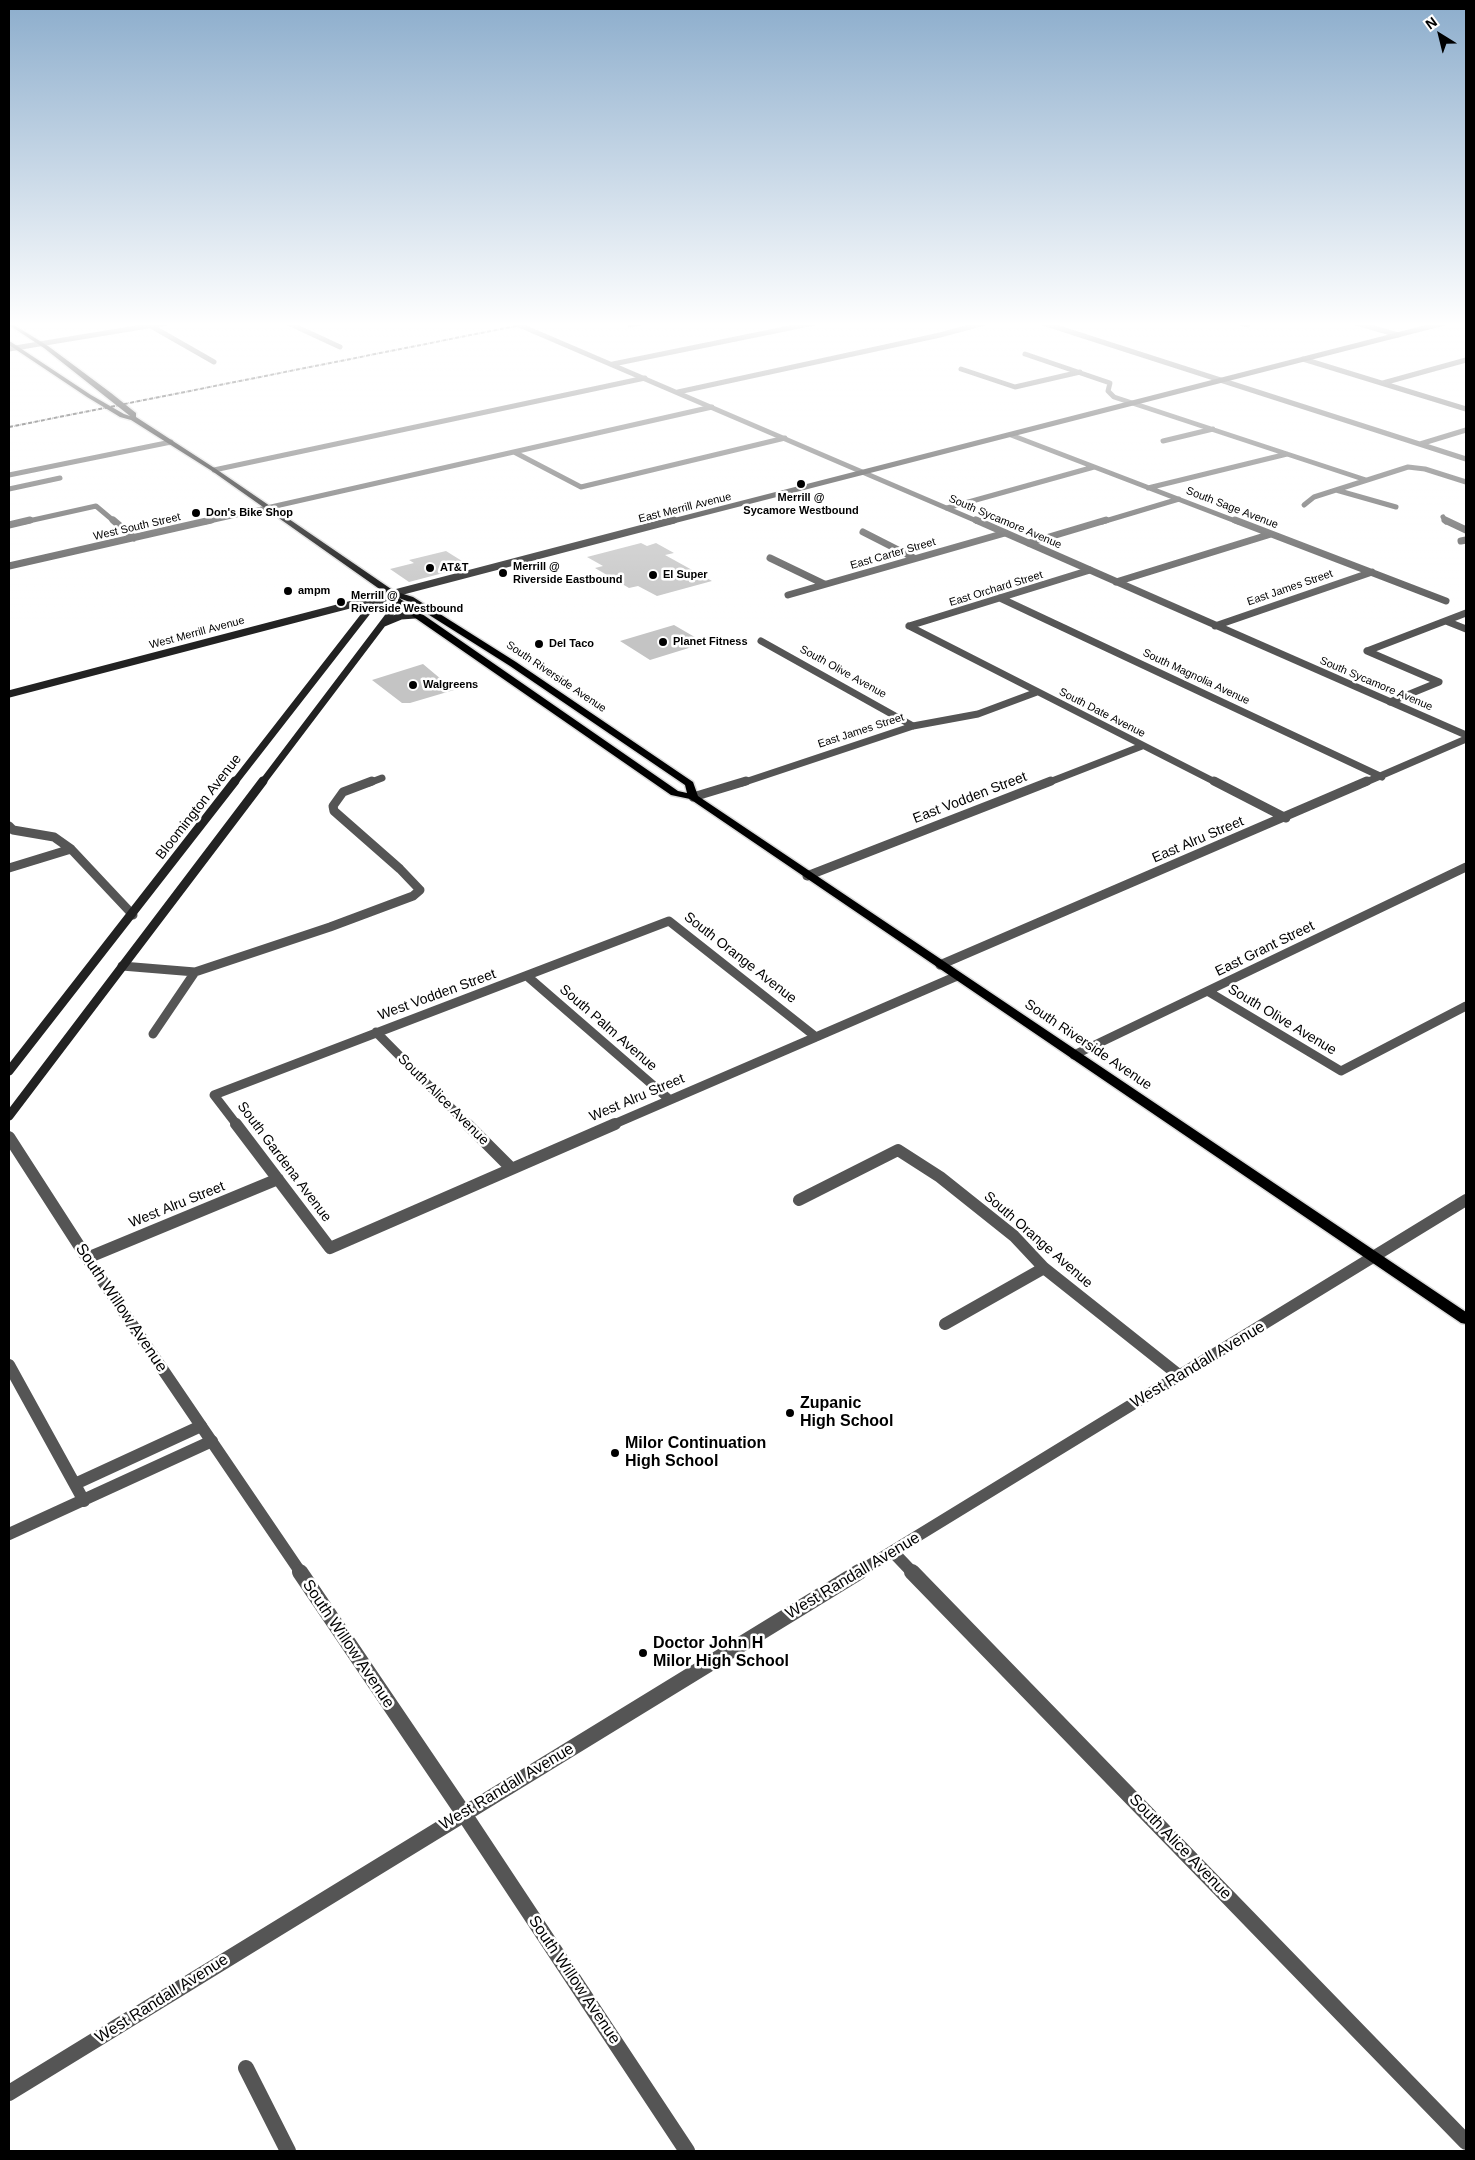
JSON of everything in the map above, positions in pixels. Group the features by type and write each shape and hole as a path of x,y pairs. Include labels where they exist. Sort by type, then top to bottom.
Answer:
{"main road":[{"name":"South Riverside Avenue","path":"141,423 214,470 392,593 410,599 513,664 690,784 692,797"},
{"name":"East Merrill Avenue","path":"392,593 1054,423"},
{"name":"South Riverside Avenue","path":"392,593 398,602 416,615 675,793 692,797 1466,1319"},
{"path":"9,1116 393,610 392,593"},
{"name":"West Merrill Avenue","path":"9,694 392,593"},
{"name":"Bloomington Avenue","path":"9,1071 371,608 392,593"},
{"path":"381,625 401,616 416,615"}],"street":[{"path":"214,470 435,423"},
{"name":"West South Street","path":"9,566 642,423"},
{"name":"South Sycamore Avenue","path":"749,423 1029,543 1466,735"},
{"path":"1194,423 1366,480"},
{"path":"1354,423 1466,459"},
{"path":"1163,440 1214,429"},
{"path":"1420,444 1466,430"},
{"name":"South Sage Avenue","path":"1011,434 1446,601"},
{"path":"514,452 582,487 785,438"},
{"path":"9,475 171,442"},
{"path":"1148,488 1287,454"},
{"path":"947,508 1094,467"},
{"path":"1304,505 1314,497 1408,467 1417,467 1466,482"},
{"path":"9,489 60,478"},
{"path":"1336,490 1372,502 1396,507"},
{"path":"1029,543 1179,499"},
{"path":"9,525 96,506 134,538"},
{"path":"1443,517 1447,523 1466,530"},
{"path":"863,532 914,558"},
{"name":"East Carter Street","path":"788,595 1004,533"},
{"path":"1116,582 1271,534"},
{"path":"770,558 824,584"},
{"name":"East Orchard Street","path":"909,626 1090,570"},
{"name":"East James Street","path":"1215,626 1372,572"},
{"name":"South Magnolia Avenue","path":"1000,598 1382,777"},
{"path":"1390,702 1439,682 1367,651 1466,613"},
{"path":"1446,621 1466,629"},
{"name":"South Date Avenue","path":"909,626 1286,818"},
{"name":"South Olive Avenue","path":"761,641 913,726"},
{"name":"East James Street","path":"692,797 712,793 913,726 954,720 978,714 1037,692"},
{"name":"East Alru Street","path":"940,965 1382,777 1466,739"},
{"name":"East Vodden Street","path":"807,876 1142,746"},
{"path":"122,966 195,972 413,896 420,890 400,869 334,811 333,806 342,792 382,778"},
{"path":"9,826 13,830 54,836 71,850 132,915"},
{"path":"9,868 71,850"},
{"name":"East Grant Street","path":"1074,1055 1209,992 1466,867"},
{"name":"West Vodden Street","path":"214,1094 669,921"},
{"name":"South Orange Avenue","path":"669,921 816,1037"},
{"path":"153,1034 195,972"},
{"name":"South Palm Avenue","path":"527,976 670,1100"},
{"name":"West Alru Street","path":"330,1248 510,1168 957,976"},
{"name":"South Olive Avenue","path":"1209,992 1342,1072 1466,1006"},
{"name":"South Alice Avenue","path":"376,1032 510,1168"},
{"name":"South Gardena Avenue","path":"214,1094 330,1248"},
{"name":"South Willow Avenue","path":"9,1137 87,1258 464,1814 688,2151"},
{"name":"South Orange Avenue","path":"799,1200 898,1150 940,1177 1014,1236 1044,1268 1180,1376"},
{"name":"West Alru Street","path":"87,1258 278,1179"},
{"name":"West Randall Avenue","path":"9,2093 1466,1200"},
{"path":"945,1324 1044,1268"},
{"path":"9,1365 84,1501"},
{"path":"75,1484 201,1426"},
{"path":"9,1534 212,1441"},
{"name":"South Alice Avenue","path":"893,1552 1466,2142"},
{"path":"246,2068 288,2151"}],"building":[{"name":"El Super","path":"641,543 647,546 656,543 674,553 665,555 712,581 657,596 638,586 629,588 595,568 603,566 587,557"},
{"name":"AT&T","path":"446,551 470,566 409,582 390,569 414,563 409,560"},
{"name":"Planet Fitness","path":"674,625 705,643 650,660 620,641"},
{"name":"Walgreens","path":"423,664 454,690 410,703 402,703 372,680"}],"railway":[{"path":"9,427 30,423"}],"place":[{"name":"Merrill @ Sycamore Westbound","path":"801,484"},
{"name":"Don's Bike Shop","path":"196,513"},
{"name":"AT&T","path":"430,568"},
{"name":"Merrill @ Riverside Eastbound","path":"503,573"},
{"name":"El Super","path":"653,575"},
{"name":"ampm","path":"288,591"},
{"name":"Merrill @ Riverside Westbound","path":"341,602"},
{"name":"Planet Fitness","path":"663,642"},
{"name":"Del Taco","path":"539,644"},
{"name":"Walgreens","path":"413,685"},
{"name":"Zupanic High School","path":"790,1413"},
{"name":"Milor Continuation High School","path":"615,1453"},
{"name":"Doctor John H Milor High School","path":"643,1653"}]}
